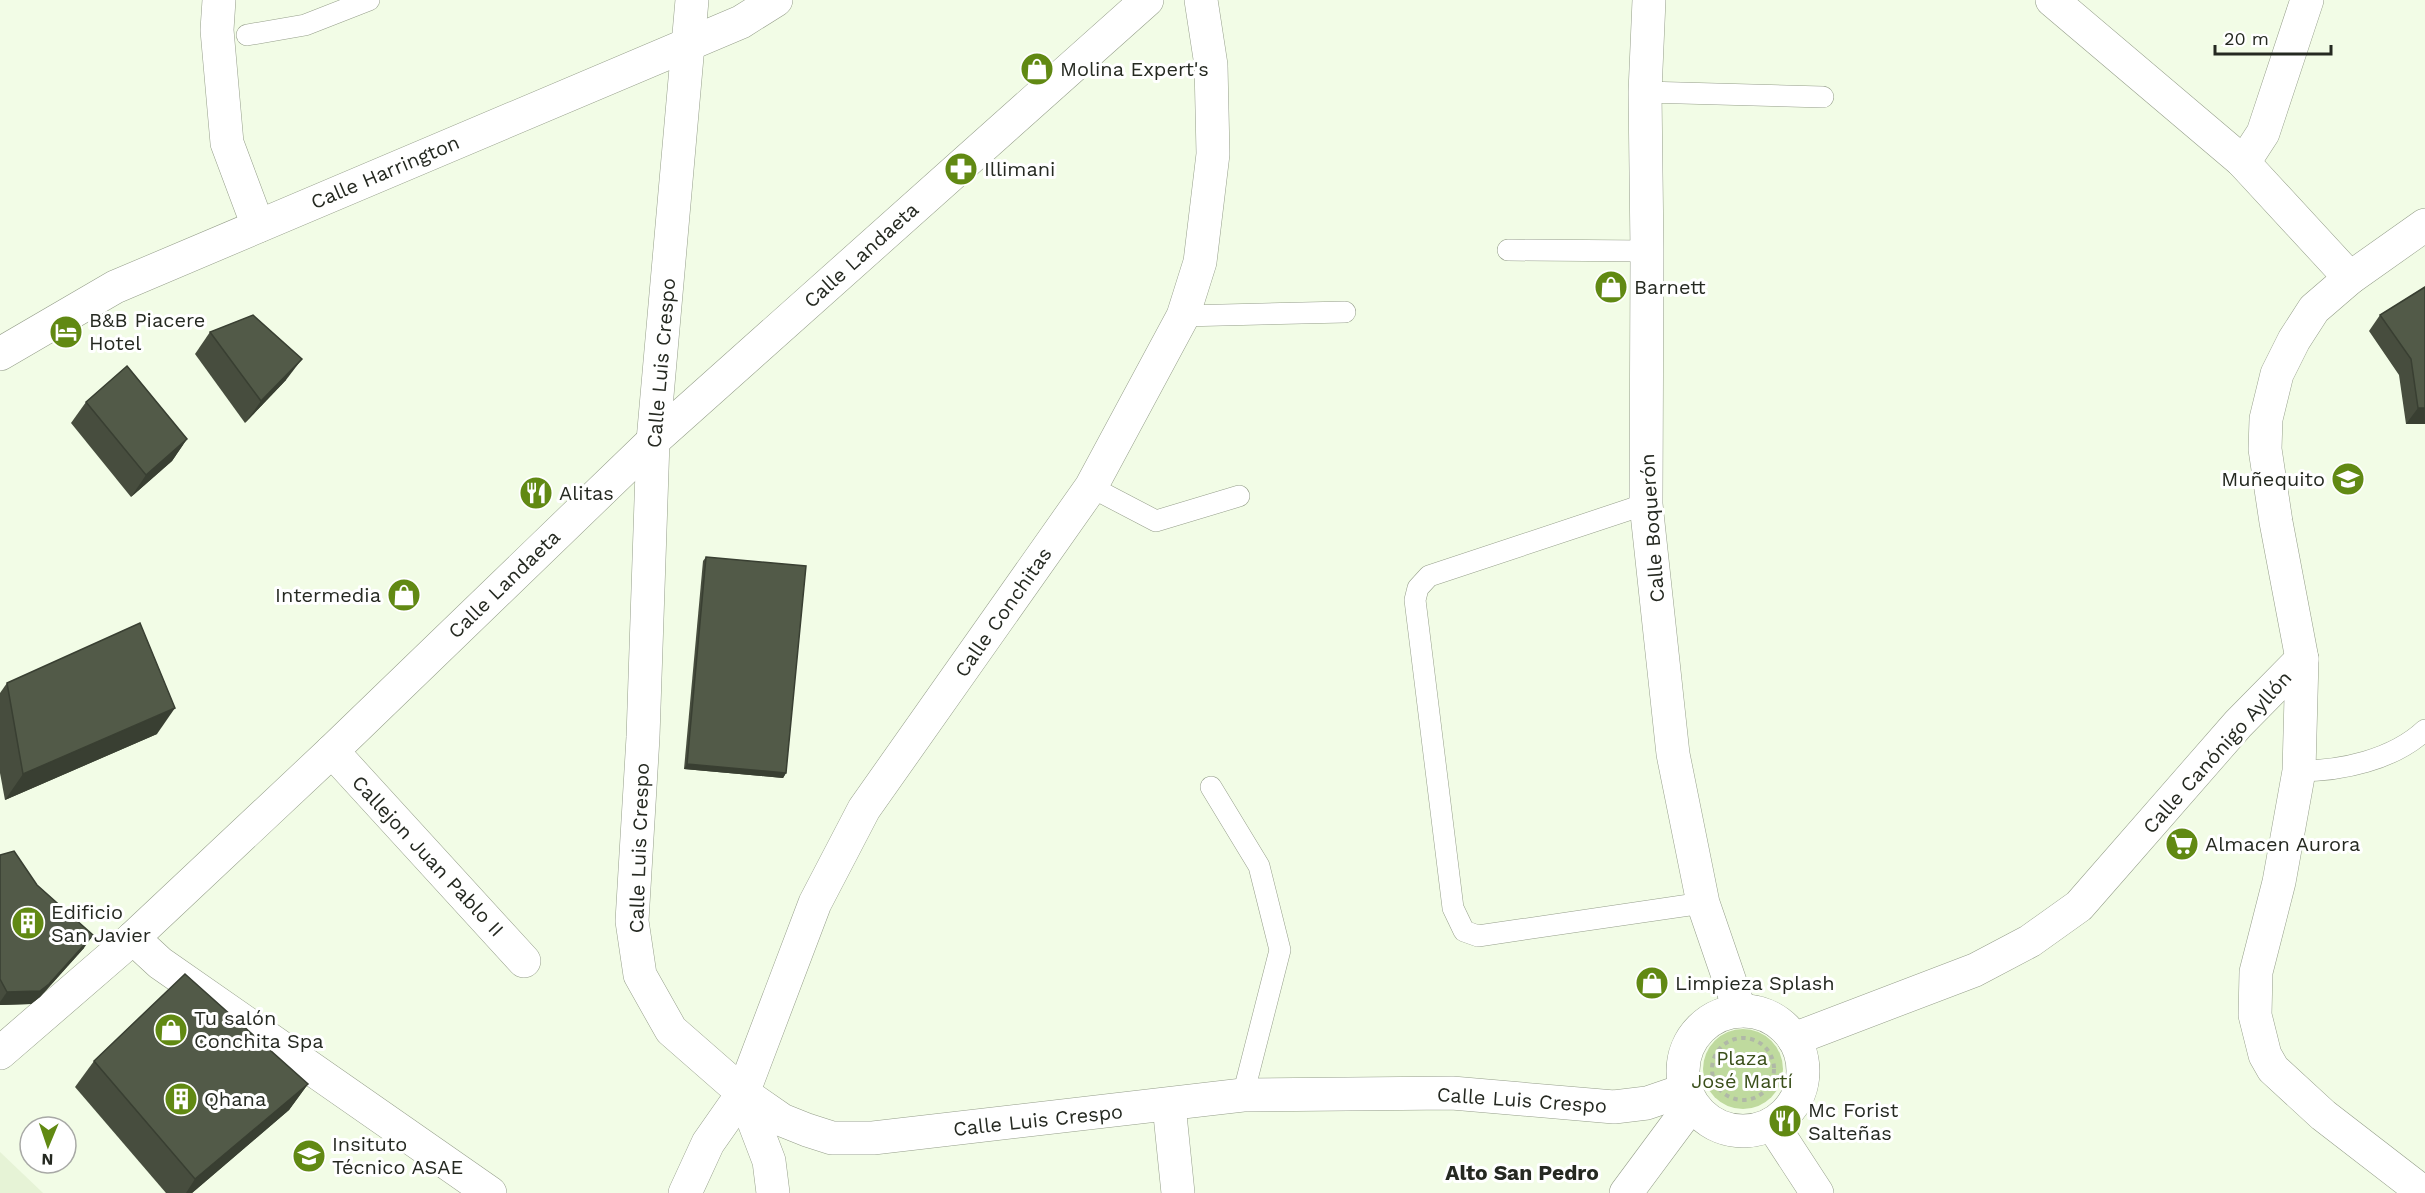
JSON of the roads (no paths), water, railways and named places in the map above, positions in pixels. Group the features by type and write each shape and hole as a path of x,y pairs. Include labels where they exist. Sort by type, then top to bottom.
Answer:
{"street":[{"path":"219,0 217,30 227,143 258,226"},
{"name":"Calle Luis Crespo","path":"692,0 653,441 643,737 632,921 640,975 671,1030 743,1093 783,1120 832,1138 873,1138 1243,1095 1452,1093 1614,1107 1689,1097"},
{"name":"Calle Harrington","path":"0,354 115,287 741,22 776,0"},
{"name":"Calle Landaeta","path":"0,1053 133,938 332,751 653,441 1147,0"},
{"name":"Calle Conchitas","path":"685,1193 708,1143 743,1093 815,903 864,809 1091,487 1183,316 1200,262 1213,154 1211,65 1201,0"},
{"name":"Calle Boquerón","path":"1649,0 1645,92 1646,504 1674,754 1704,903 1740,1011"},
{"path":"2052,0 2242,161 2350,278"},
{"path":"2242,161 2263,133 2307,0"},
{"name":"Calle Canónigo Ayllón","path":"1794,1039 1975,970 2030,941 2079,906 2238,724 2302,659 2274,512 2265,449 2266,419 2277,374 2294,340 2314,309 2350,278 2425,225"},
{"path":"2302,659 2299,771 2279,882 2256,972 2255,1015 2265,1055 2273,1070 2323,1115 2424,1193"},
{"name":"Callejon Juan Pablo II","path":"332,751 524,961"},
{"path":"133,938 160,963 490,1193"},
{"path":"1756,1012 1771,1017 1794,1039 1801,1054 1802,1086 1790,1108 1772,1124 1756,1130 1727,1129 1702,1115 1689,1097 1682,1074 1683,1059 1689,1043 1710,1020 1724,1013 1756,1012"},
{"path":"743,1093 769,1161 772,1193"},
{"path":"1626,1193 1689,1097"},
{"path":"1169,1105 1178,1193"},
{"path":"1772,1124 1817,1193"}],"lane":[{"path":"247,35 305,25 369,0"},
{"path":"1645,92 1823,97"},
{"path":"1508,250 1647,251"},
{"path":"1183,316 1345,312"},
{"path":"1091,487 1156,521 1239,496"},
{"path":"1646,504 1429,576 1418,588 1414,600 1453,908 1464,931 1478,936 1704,903"},
{"path":"2299,771 2326,771 2379,758 2425,730"},
{"path":"1211,787 1259,866 1280,950 1243,1095"}],"place":[{"name":"Molina Expert's","path":"1037,69"},
{"name":"Illimani","path":"961,169"},
{"name":"Barnett","path":"1611,287"},
{"name":"B&B Piacere Hotel","path":"66,332"},
{"name":"Muñequito","path":"2348,479"},
{"name":"Alitas","path":"536,493"},
{"name":"Intermedia","path":"404,595"},
{"name":"Almacen Aurora","path":"2182,844"},
{"name":"Edificio San Javier","path":"28,923"},
{"name":"Limpieza Splash","path":"1652,983"},
{"name":"Tu salón Conchita Spa","path":"171,1030"},
{"name":"Qhana","path":"181,1099"},
{"name":"Mc Forist Salteñas","path":"1785,1121"},
{"name":"Insituto Técnico ASAE","path":"309,1156"}],"district":[{"name":"Alto San Pedro","path":"1522,1173"}],"park label":[{"name":"Plaza José Martí","path":"1742,1070"}]}
